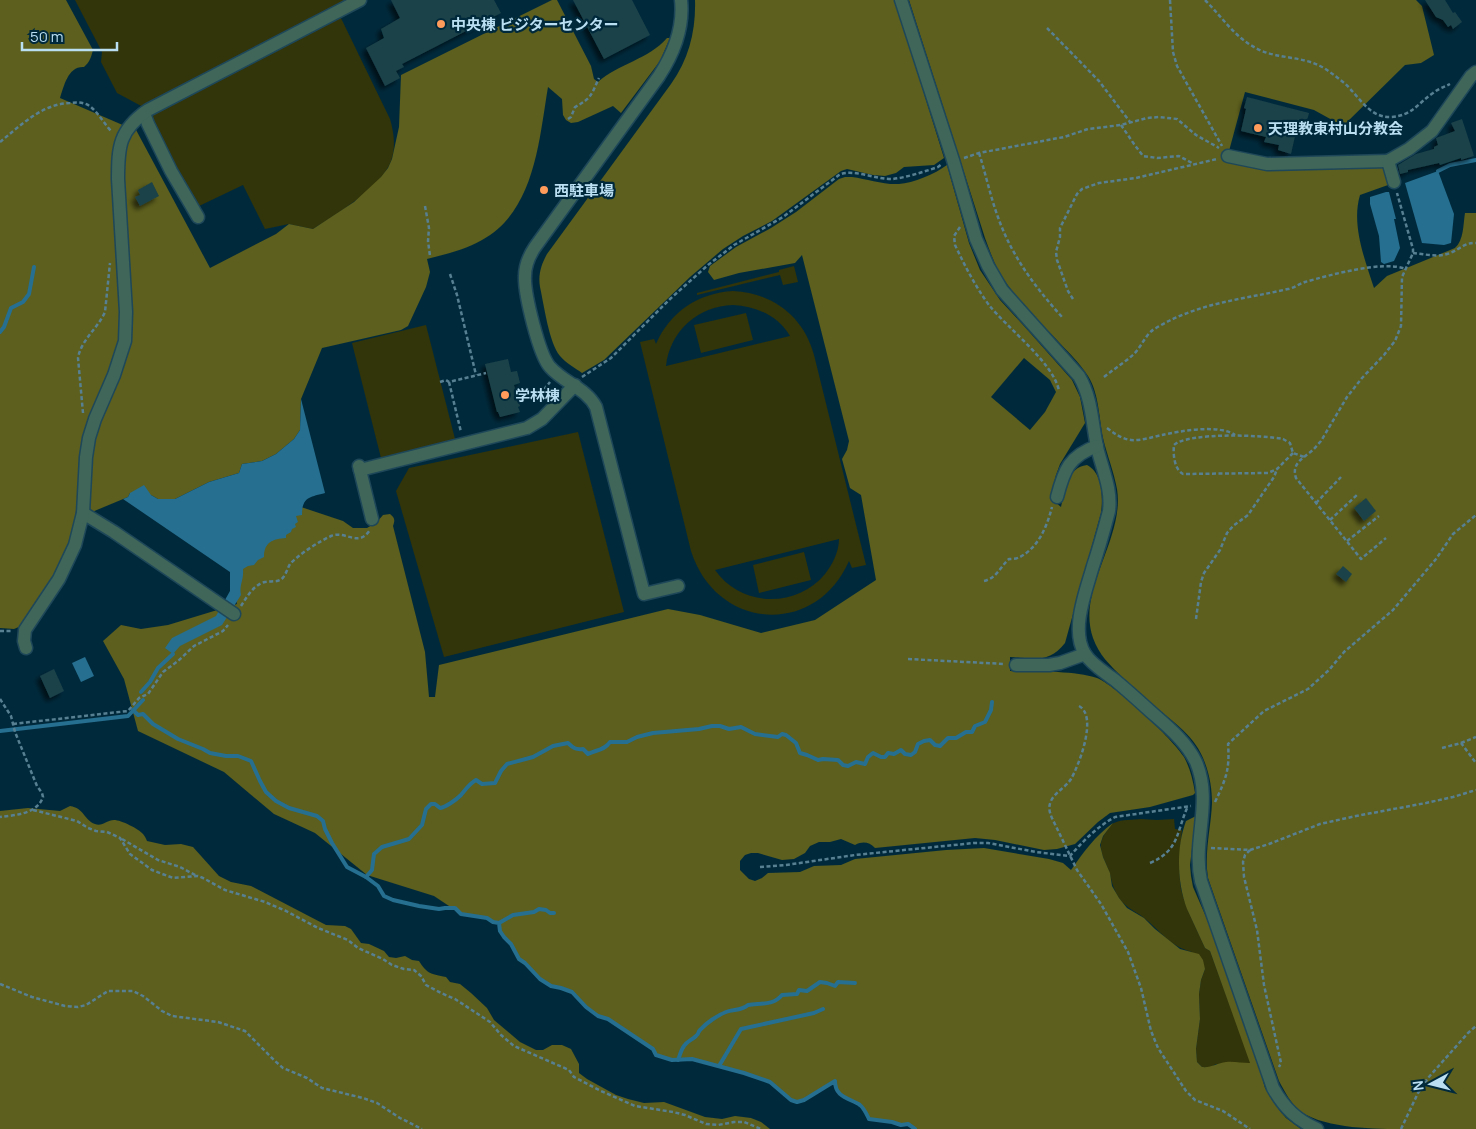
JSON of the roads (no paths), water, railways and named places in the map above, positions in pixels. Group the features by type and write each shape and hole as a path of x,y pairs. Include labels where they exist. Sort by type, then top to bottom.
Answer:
{"lane":[{"path":"26,648 24,641 25,630 49,596 75,545 83,513 86,456 92,429 125,341 126,312 118,179 118,158 122,136 144,113 360,0"},
{"path":"678,586 644,594 596,407 580,378 552,369 541,350 525,287 525,275 527,262 535,247 665,68 678,37 681,0"},
{"path":"901,0 957,160 976,239 988,266 1002,290 1079,376 1088,397 1110,502 1082,603 1080,643 1085,654 1094,663 1172,730 1194,759 1203,789 1204,806 1198,860 1198,871 1201,881 1274,1088 1287,1109 1298,1119 1317,1129"},
{"path":"1226,154 1267,164 1388,161 1409,150 1432,131 1474,74"},
{"path":"144,113 171,171 198,217"},
{"path":"1388,161 1394,182"},
{"path":"372,519 359,468 527,428 535,424 556,406 580,378"},
{"path":"1057,497 1062,476 1071,462 1077,455 1097,446"},
{"path":"83,513 114,532 233,614"},
{"path":"1016,665 1049,666 1085,654"}],"water":[{"path":"1438,171 1454,214 1451,243 1444,245 1422,243 1405,183"},
{"path":"1389,192 1396,219 1394,219 1400,248 1394,261 1384,264 1381,262 1379,236 1370,204 1370,197"},
{"path":"301,399 325,493 305,501 302,515 296,516 298,522 295,524 296,527 286,535 286,538 270,542 264,552 264,557 254,565 243,569 241,595 222,625 180,646 173,654 165,648 172,638 216,616 230,591 230,572 123,499 144,485 151,495 158,499 175,499 209,482 239,473 242,464 262,461 276,454 294,439 300,430"},
{"path":"85,657 94,676 81,682 72,663"}],"waterway":[{"path":"1438,171 1450,165 1476,160"},
{"path":"0,332 4,327 11,308 23,302 29,294 34,267"},
{"path":"141,692 150,682 158,668 173,654"},
{"path":"0,731 128,716 143,700"},
{"path":"366,877 372,870 374,854 382,847 409,839 422,825 426,809 431,804 435,804 440,808 448,805 476,780 482,784 495,783 507,764 533,757 553,746 568,743 575,748 583,749 588,754 603,748 610,742 627,742 653,733 712,726 729,729 741,727 755,734 778,737 782,734 786,735 796,743 800,753 818,760 838,760 843,765 848,766 856,762 865,764 868,757 873,753 885,757 888,753 894,754 901,750 905,754 911,755 915,752 918,744 924,741 930,740 935,745 940,746 948,738 956,738 966,732 972,732 975,726 985,722 991,710 992,702"},
{"path":"133,710 138,715 143,714 153,724 178,739 210,753 238,756 251,761 266,792 276,801 289,808 317,816 323,821 332,843 347,867 378,886 384,896 419,906 439,909 455,908 461,914 487,918 499,923 500,931 511,944 519,959 540,979 551,986 572,992 586,1007 598,1016 608,1019 653,1049 656,1055 672,1060 692,1059 744,1073 770,1082 791,1100 797,1102 804,1100 835,1081 840,1094 860,1105 869,1119 901,1125 908,1124 915,1129"},
{"path":"499,923 513,915 534,912 539,909 554,913"},
{"path":"678,1060 685,1044 697,1035 705,1025 723,1013 748,1005 775,1001 782,995 797,994 799,990 807,991 820,982 835,986 838,982 855,983"},
{"path":"719,1066 741,1029 814,1013 823,1009"}],"place":[{"name":"中央棟 ビジターセンター","path":"441,24"},
{"name":"天理教東村山分教会","path":"1258,128"},
{"name":"西駐車場","path":"544,190"},
{"name":"学林棟","path":"505,395"}]}
